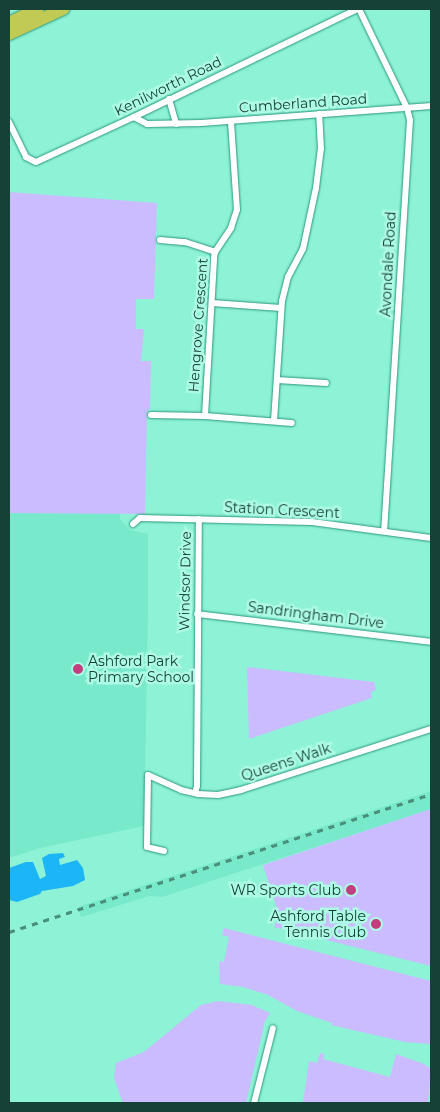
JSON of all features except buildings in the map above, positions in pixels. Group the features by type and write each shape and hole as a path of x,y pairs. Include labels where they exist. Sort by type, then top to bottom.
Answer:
{"highway":[{"path":"9,22 38,9"},
{"path":"9,34 63,9"}],"street":[{"name":"Kenilworth Road","path":"9,122 26,157 36,162 134,118 169,99 358,9"},
{"name":"Avondale Road","path":"358,9 407,108 410,120 384,531"},
{"path":"169,99 176,124"},
{"name":"Cumberland Road","path":"134,118 147,124 176,124 431,106"},
{"path":"274,421 281,308 288,277 303,249 316,188 321,149 319,114"},
{"name":"Hengrove Crescent","path":"204,416 215,252 231,228 236,210 230,120"},
{"path":"160,240 185,242 215,252"},
{"path":"212,303 281,308"},
{"path":"277,380 326,383"},
{"path":"151,415 204,416 292,423"},
{"name":"Station Crescent","path":"133,524 140,518 312,522 431,538"},
{"name":"Windsor Drive","path":"195,793 197,786 198,519"},
{"name":"Sandringham Drive","path":"197,614 431,642"},
{"name":"Queens Walk","path":"164,851 147,847 148,775 195,793 218,795 241,790 431,729"},
{"path":"254,1103 273,1028"}],"shaded area":[{"path":"9,192 157,203 154,299 136,299 136,329 144,329 141,361 151,361 150,410 147,411 145,514 9,513"},
{"name":"Ashford Park Primary School","path":"9,513 120,514 120,519 130,530 148,534 148,613 144,826 40,848 9,858"},
{"path":"247,667 374,682 376,690 371,692 372,698 249,739"},
{"path":"431,791 431,809 162,897 149,896 81,917 78,907"},
{"name":"WR Sports Club","path":"431,809 431,966 274,927 279,915 263,865"},
{"path":"224,928 431,981 431,1044 405,1042 331,1025 332,1023 297,1011 268,995 243,987 220,984 219,961 224,962 229,937 222,935"},
{"path":"218,1001 252,1005 270,1013 265,1021 246,1103 123,1103 114,1078 116,1063 144,1052 201,1005"},
{"path":"320,1053 324,1054 323,1059 390,1077 396,1054 424,1064 431,1069 428,1103 303,1103 309,1061 317,1063"}],"water":[{"path":"63,853 65,857 59,859 60,865 77,860 83,868 85,880 73,886 42,891 40,894 17,902 9,900 9,868 26,862 33,862 40,879 46,876 42,858 49,854"}],"railway":[{"path":"9,932 431,794"}],"place":[{"name":"Ashford Park Primary School","path":"78,669"},
{"name":"WR Sports Club","path":"351,890"},
{"name":"Ashford Table Tennis Club","path":"376,924"}]}
